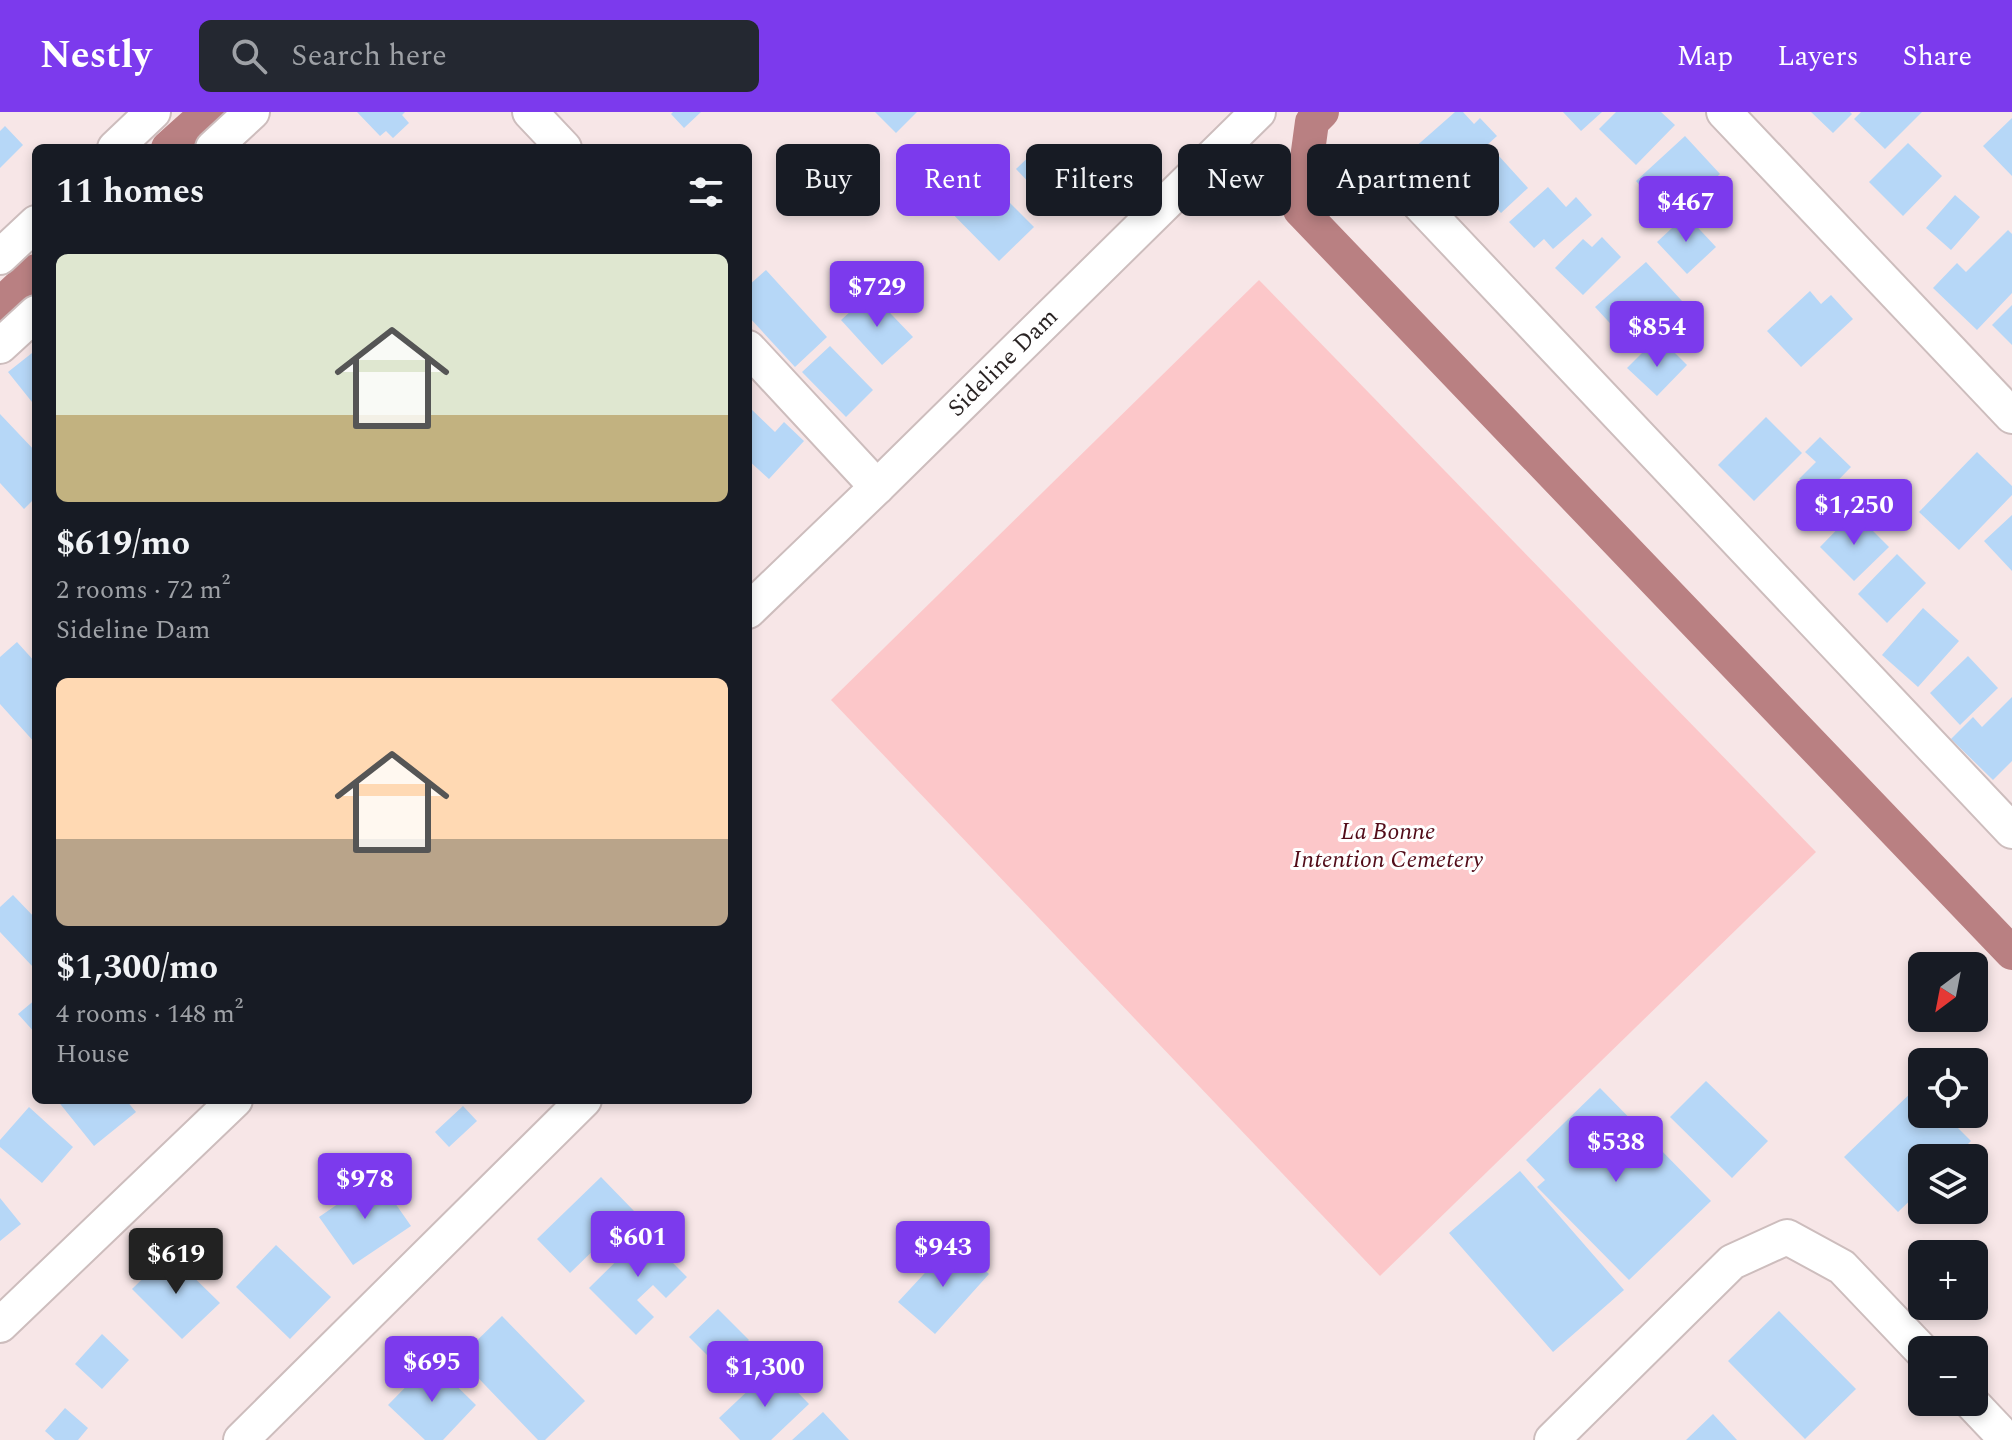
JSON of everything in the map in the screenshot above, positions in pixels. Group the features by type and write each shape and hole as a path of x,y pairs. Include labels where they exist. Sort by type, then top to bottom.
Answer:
{"street":[{"path":"119,144 153,112"},
{"path":"217,144 252,112"},
{"path":"530,112 560,144"},
{"name":"Sideline Dam","path":"752,607 1258,112"},
{"path":"1724,112 2012,416"},
{"path":"1431,216 2012,831"},
{"path":"0,257 32,227"},
{"path":"0,346 32,317"},
{"path":"752,352 877,487"},
{"path":"0,1325 231,1104"},
{"path":"241,1440 580,1104"},
{"path":"1552,1440 1732,1262 1787,1237 1842,1267 1908,1336"},
{"path":"1984,1416 2007,1440"}],"green space":[{"name":"La Bonne Intention Cemetery","path":"1259,280 1816,852 1380,1276 831,700"}],"building":[{"path":"357,112 405,112 402,115 409,123 393,138 386,131 380,136"},
{"path":"701,112 684,128 671,114"},
{"path":"875,112 917,112 896,133"},
{"path":"1455,112 1463,112 1474,124 1480,118 1497,136 1488,144 1419,144"},
{"path":"1563,112 1602,112 1581,131"},
{"path":"1616,112 1661,112 1675,125 1636,165 1599,129"},
{"path":"1811,112 1850,112 1852,114 1833,133"},
{"path":"1861,112 1922,112 1885,149 1854,119"},
{"path":"2012,118 2012,176 1983,146"},
{"path":"5,126 23,145 0,168 0,131"},
{"path":"1685,136 1720,174 1671,219 1636,181"},
{"path":"1908,143 1942,176 1903,216 1869,182"},
{"path":"1499,156 1528,188 1501,213 1499,211"},
{"path":"1026,159 1026,179 1016,169"},
{"path":"1548,187 1566,207 1576,197 1592,215 1553,249 1544,239 1534,248 1509,222"},
{"path":"1955,195 1980,217 1951,250 1926,228"},
{"path":"1010,203 1034,227 999,261 955,216 1010,216"},
{"path":"1686,215 1716,247 1687,274 1657,242"},
{"path":"2008,230 2012,234 2012,293 1977,330 1933,288 1957,263 1966,272"},
{"path":"1602,237 1621,257 1583,295 1555,268 1583,239 1592,247"},
{"path":"1646,262 1682,301 1632,347 1595,307"},
{"path":"766,270 827,337 795,367 752,320 752,282"},
{"path":"1810,291 1821,304 1831,295 1853,319 1801,367 1767,331"},
{"path":"871,293 913,337 882,365 841,320"},
{"path":"2012,305 2012,345 1992,325"},
{"path":"830,346 873,390 846,417 802,372"},
{"path":"1647,348 1659,359 1670,348 1687,365 1657,396 1627,368"},
{"path":"32,353 32,402 8,372"},
{"path":"752,410 775,432 784,422 804,441 769,479 752,464"},
{"path":"0,414 32,448 32,501 24,509 0,483"},
{"path":"1766,417 1802,453 1754,501 1718,465"},
{"path":"1820,437 1851,467 1820,499 1799,479 1816,462 1805,452"},
{"path":"1977,452 2012,486 2012,495 1959,550 1919,512"},
{"path":"1854,512 1889,547 1854,581 1820,547"},
{"path":"2012,515 2012,571 1984,541"},
{"path":"1897,554 1926,583 1887,623 1858,594"},
{"path":"1923,608 1959,641 1918,687 1882,655"},
{"path":"17,642 32,659 32,740 0,704 0,657"},
{"path":"1968,656 1998,688 1960,725 1930,693"},
{"path":"2012,697 2012,761 1993,780 1951,739 1973,717 1982,727"},
{"path":"13,895 32,915 32,966 0,932 0,907"},
{"path":"32,1002 32,1030 18,1014"},
{"path":"1706,1081 1768,1141 1732,1178 1670,1117"},
{"path":"1600,1088 1711,1201 1629,1280 1537,1187 1545,1180 1526,1160"},
{"path":"1908,1096 1908,1128 1958,1128 1971,1141 1968,1144 1908,1144 1908,1202 1898,1212 1844,1157"},
{"path":"60,1104 129,1104 136,1112 94,1146"},
{"path":"463,1106 477,1121 449,1147 435,1132"},
{"path":"29,1107 73,1147 42,1183 0,1147 0,1140"},
{"path":"1520,1171 1624,1290 1553,1352 1449,1233"},
{"path":"377,1177 411,1226 353,1265 319,1217"},
{"path":"601,1177 634,1211 570,1273 537,1239"},
{"path":"0,1198 21,1224 0,1241"},
{"path":"655,1223 671,1241 661,1251 687,1277 666,1298 653,1285 637,1300 654,1317 636,1335 589,1288"},
{"path":"276,1245 331,1297 290,1339 236,1287"},
{"path":"948,1248 969,1256 989,1274 935,1334 898,1302"},
{"path":"169,1253 220,1303 182,1339 132,1289"},
{"path":"718,1309 749,1340 720,1368 689,1337"},
{"path":"1779,1311 1856,1389 1805,1439 1728,1361"},
{"path":"502,1316 585,1401 545,1440 538,1440 459,1358"},
{"path":"102,1334 129,1360 102,1389 75,1364"},
{"path":"431,1361 476,1405 443,1440 425,1440 388,1405"},
{"path":"773,1367 809,1404 771,1440 740,1440 719,1418"},
{"path":"65,1408 88,1428 78,1440 55,1440 45,1431"},
{"path":"823,1412 849,1440 792,1440"},
{"path":"1713,1414 1737,1440 1686,1440"}],"waterway":[{"path":"172,144 208,112"},
{"path":"1322,112 1312,122 1300,210 2012,953"},
{"path":"0,305 32,275"}]}
